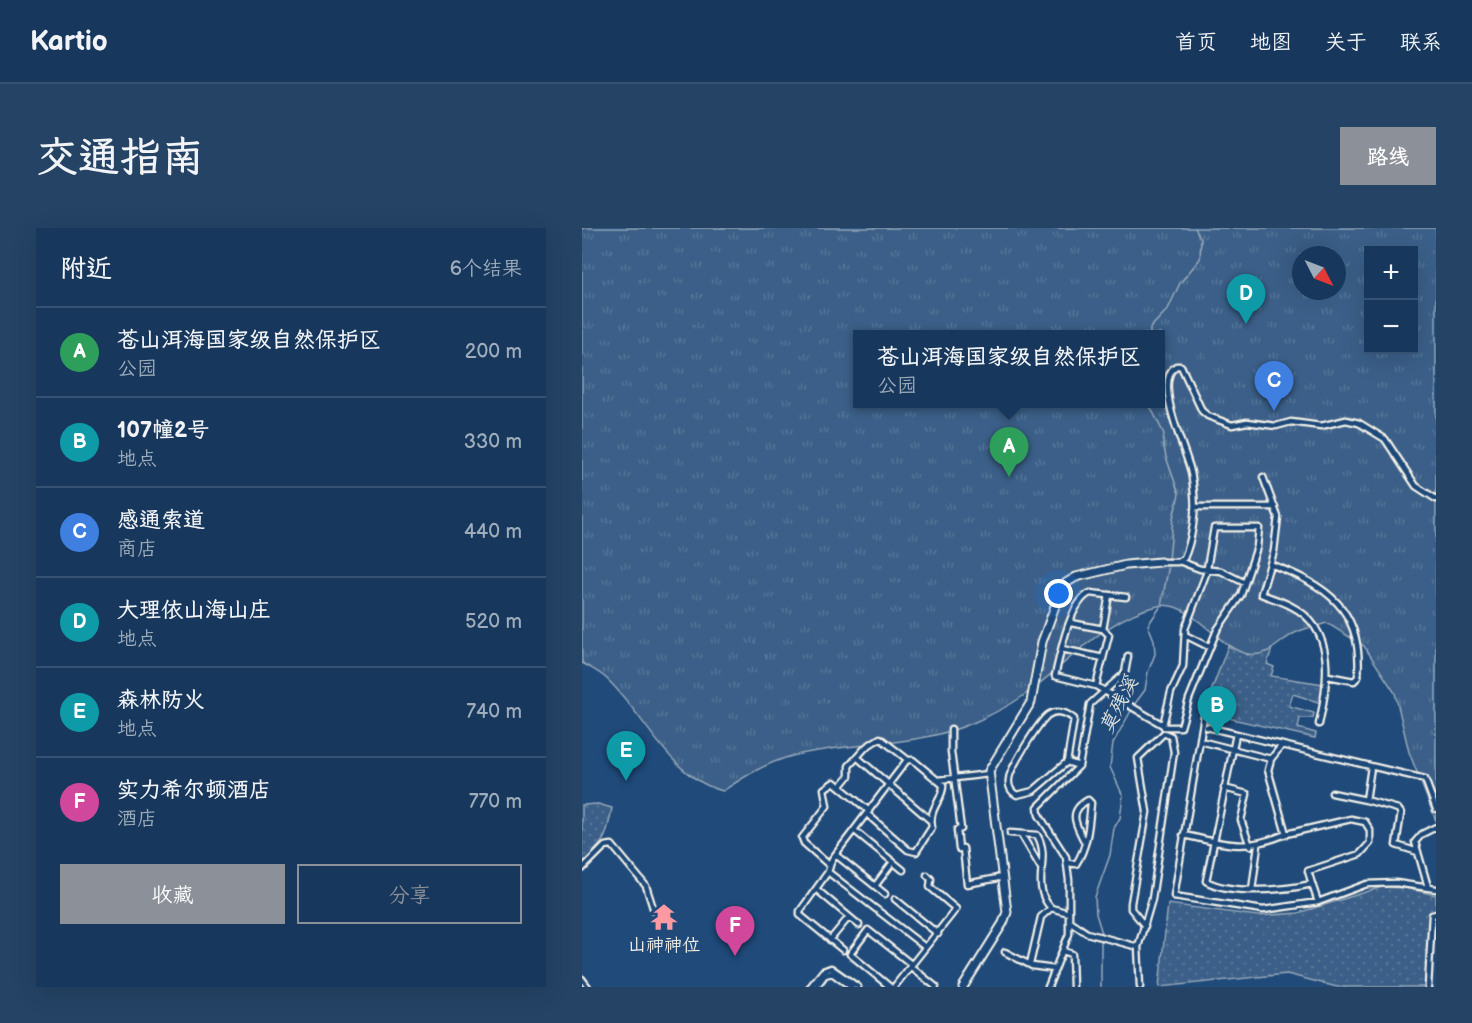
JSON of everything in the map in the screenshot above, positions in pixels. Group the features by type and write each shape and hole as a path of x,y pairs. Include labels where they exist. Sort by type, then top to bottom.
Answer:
{"street":[{"path":"1178,562 1186,555 1195,507 1191,470 1175,423 1168,388 1169,374 1176,366 1181,366 1187,375 1202,411 1224,422 1276,426 1291,422 1321,426 1346,420 1359,423 1384,439 1416,486 1436,499"},
{"path":"1263,477 1275,507 1277,531 1261,594 1292,606 1306,616 1316,630 1324,649 1328,676 1319,724"},
{"path":"1195,507 1275,507"},
{"path":"1145,926 1131,909 1147,812 1138,758 1164,728 1171,692 1183,666 1187,621 1207,567 1214,528 1259,528 1257,547 1241,595 1217,630 1209,647 1181,727 1164,728"},
{"path":"963,987 1005,919 1007,907 989,774 992,764 1031,702 1042,642 1064,586 1071,579 1108,569 1160,562 1178,562 1200,568 1207,567 1245,583"},
{"path":"1270,564 1299,575 1325,589 1349,619 1359,650 1358,677 1354,681 1328,676"},
{"path":"1126,597 1086,595 1075,610 1055,676 1096,686 1133,707 1164,728 1171,736"},
{"path":"1104,629 1109,595"},
{"path":"1071,623 1104,629 1109,635 1096,686"},
{"path":"1185,635 1209,647"},
{"path":"1062,649 1103,658"},
{"path":"1048,987 1069,934 1068,863 1059,842 1039,815 1038,807 1079,766 1088,709 1103,690 1125,673 1128,656"},
{"path":"1056,712 1068,714 1074,719 1067,762 1033,791 1017,795 1009,786 1009,777 1041,723 1048,715 1056,712"},
{"path":"1204,716 1173,894 1177,898 1263,910 1317,902 1367,884 1396,883 1436,889"},
{"path":"1207,727 1425,779 1436,809"},
{"path":"951,729 954,778 961,830 957,830 959,849 963,848 967,884 1003,877"},
{"path":"1140,987 1138,947 1152,899 1170,781 1173,752 1172,729"},
{"path":"1236,734 1206,881 1252,890 1281,891 1312,884"},
{"path":"829,864 804,843 802,836 828,805 824,789 832,782 914,852 920,849 932,827 930,816 943,789 938,780 913,760 908,760 882,738 869,745 849,766 849,776 840,787"},
{"path":"1204,742 1271,759"},
{"path":"1281,745 1271,759 1268,770 1286,834"},
{"path":"857,757 931,821"},
{"path":"843,950 800,914 828,872 829,864 887,784 908,760"},
{"path":"1067,762 1079,766"},
{"path":"1366,800 1371,767"},
{"path":"938,780 989,774"},
{"path":"1224,788 1247,794 1241,820 1250,846"},
{"path":"1332,793 1398,808 1401,813 1396,845 1418,852"},
{"path":"1068,863 1076,864 1085,843 1091,803 1088,800 1082,803 1076,813 1075,825 1085,843"},
{"path":"1183,835 1236,847 1258,845 1286,834 1351,819 1365,822 1370,830 1370,843 1360,854 1308,871 1317,902"},
{"path":"1428,886 1415,842 1418,837 1436,827"},
{"path":"855,831 903,870"},
{"path":"1010,833 1037,835 1041,842 1039,882 1044,900 1051,908 1069,913"},
{"path":"1021,834 1041,868"},
{"path":"582,869 605,846 612,845 646,886 654,911"},
{"path":"1252,890 1258,845"},
{"path":"836,855 885,894"},
{"path":"875,886 893,862"},
{"path":"828,872 925,947"},
{"path":"927,875 931,879 930,887 956,909 938,934 925,947 911,965 892,987 850,954 868,930 911,965 936,987"},
{"path":"816,889 859,925"},
{"path":"895,898 938,934"},
{"path":"1029,964 1041,917 1051,908"},
{"path":"1428,987 1432,915 1436,914"},
{"path":"830,940 849,917"},
{"path":"1069,921 1087,933 1138,947"},
{"path":"1063,951 1072,954 1074,987"},
{"path":"1005,952 1029,964 1054,969"},
{"path":"810,987 823,971 831,968 858,987"},
{"path":"816,987 823,977 830,973 850,987"},
{"path":"582,979 588,987"}],"green space":[{"path":"582,228 1436,228 1436,821 1409,752 1395,693 1364,646 1327,623 1297,632 1269,651 1248,654 1226,643 1182,610 1170,606 1158,606 1121,620 1103,631 1023,696 975,722 930,736 792,756 756,770 723,791 704,784 673,760 609,681 582,663"},
{"path":"1260,631 1275,639 1267,664 1274,667 1271,676 1323,684 1321,703 1293,694 1289,706 1314,713 1313,718 1300,718 1298,728 1316,733 1315,738 1206,713 1209,697 1228,646 1248,655"},
{"path":"598,804 612,808 608,827 600,844 582,864 582,805"},
{"path":"1382,887 1405,888 1436,895 1436,912 1430,913 1425,987 1337,987 1287,974 1159,987 1168,904 1258,916 1298,913"}],"waterway":[{"name":"莫残溪","path":"1150,330 1168,309 1180,283 1200,259 1201,239 1195,228"},
{"name":"莫残溪","path":"1151,408 1164,434 1166,457 1179,494 1173,518 1169,560"},
{"name":"莫残溪","path":"1134,705 1145,690 1148,672 1155,654 1154,640 1148,625 1161,606 1169,565"},
{"name":"莫残溪","path":"1101,987 1101,930 1096,914 1095,897 1110,855 1114,828 1120,818 1123,796 1110,767 1113,743 1132,709"}],"place":[{"name":"大理依山海山庄","path":"1246,324"},
{"name":"感通索道","path":"1274,411"},
{"name":"苍山洱海国家级自然保护区","path":"1009,477"},
{"name":"107幢2号","path":"1217,736"},
{"name":"森林防火","path":"626,781"},
{"name":"山神神位","path":"664,917"},
{"name":"实力希尔顿酒店","path":"735,956"}]}
